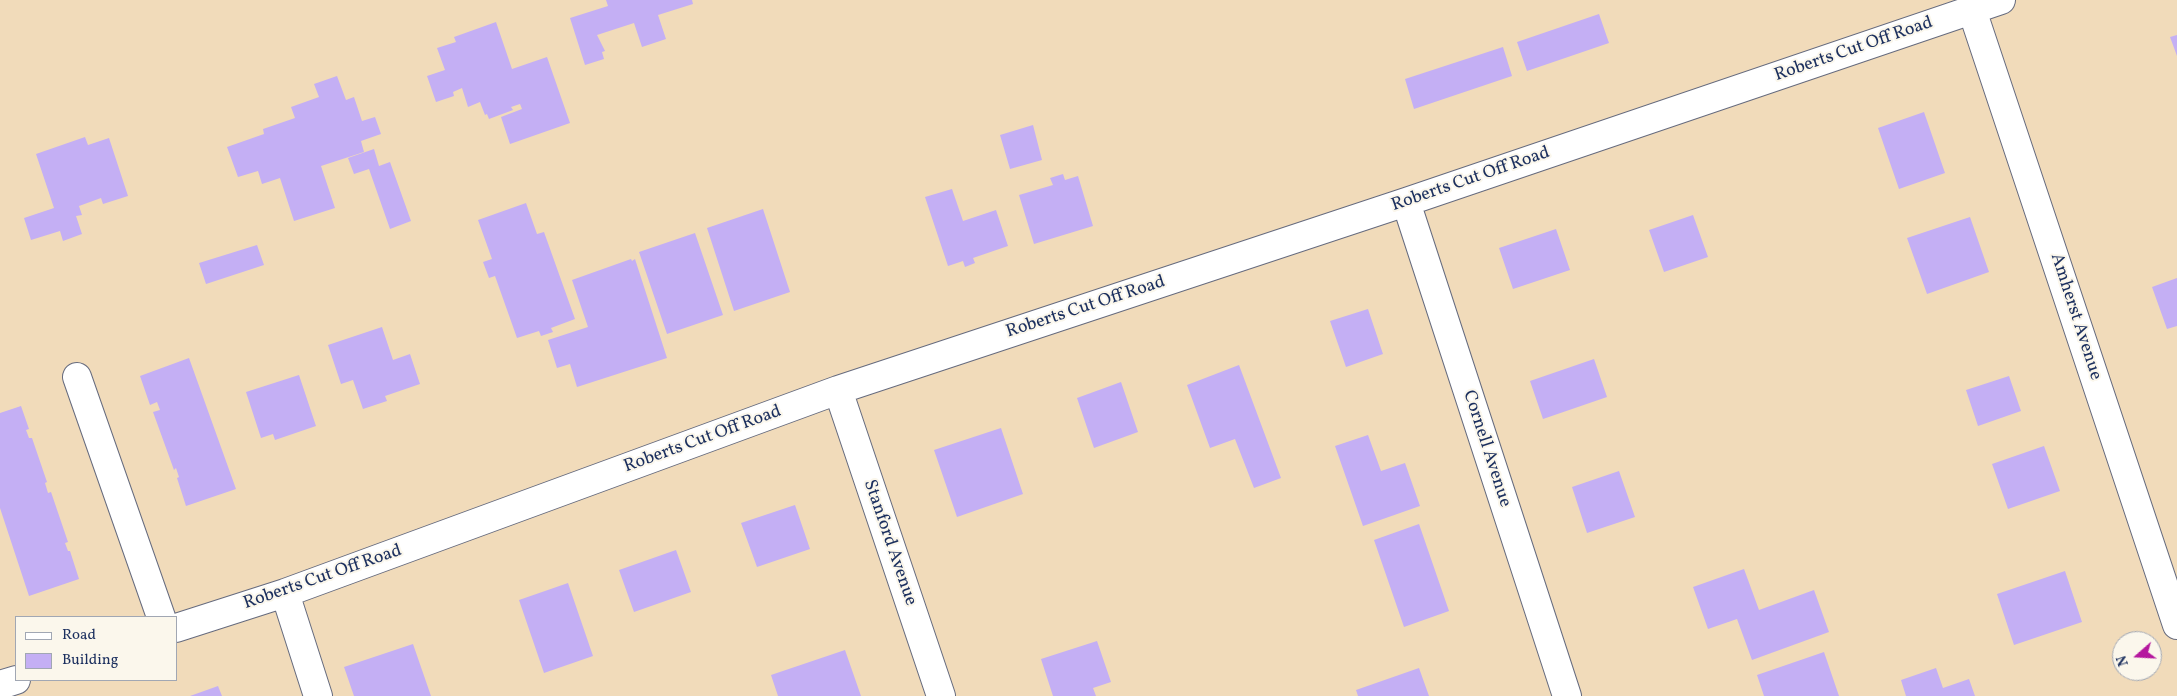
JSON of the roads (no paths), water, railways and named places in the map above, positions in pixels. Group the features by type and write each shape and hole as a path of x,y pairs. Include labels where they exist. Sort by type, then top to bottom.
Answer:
{"street":[{"name":"Roberts Cut Off Road","path":"178,627 285,593 838,390 1406,202 2001,0"},
{"name":"Amherst Avenue","path":"1972,10 2177,625"},
{"name":"Cornell Avenue","path":"1406,202 1567,696"},
{"path":"77,377 161,616"},
{"name":"Stanford Avenue","path":"838,390 941,696"},
{"path":"285,593 318,696"},
{"path":"0,685 15,680"}]}
